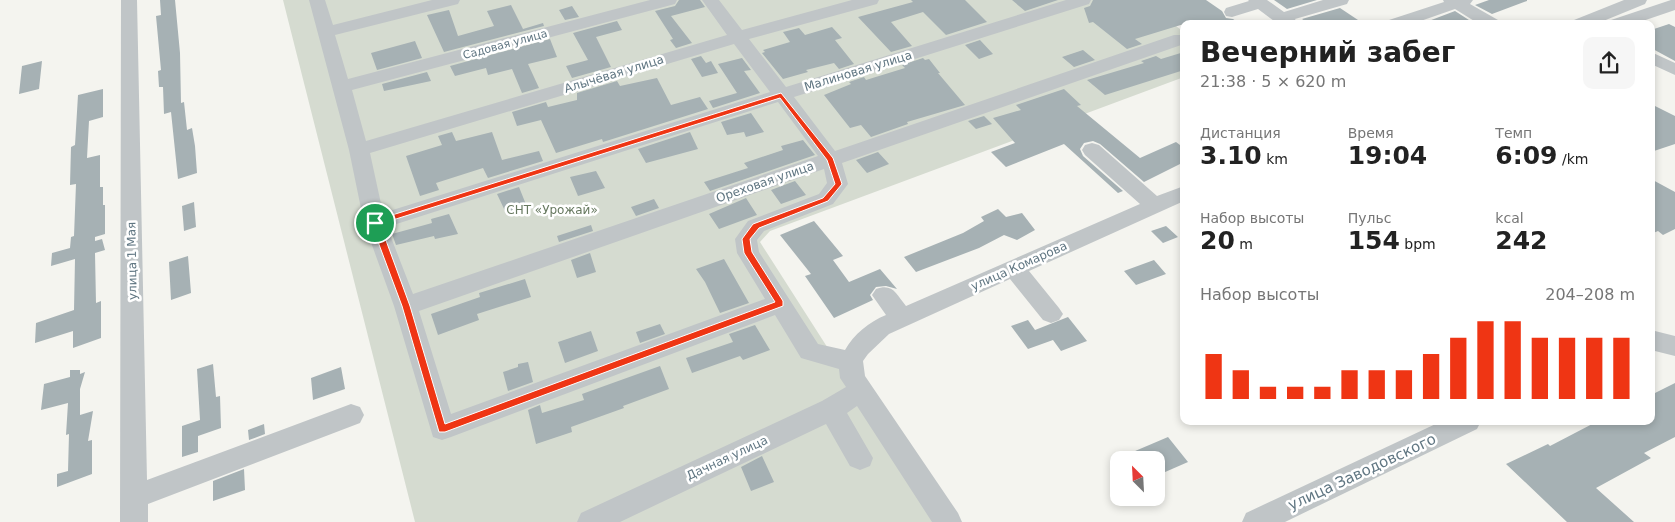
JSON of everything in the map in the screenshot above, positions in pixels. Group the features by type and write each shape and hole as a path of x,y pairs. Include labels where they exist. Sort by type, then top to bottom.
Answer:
{"street":[{"name":"улица 1 Мая","path":"129,0 134,510"},
{"path":"317,0 358,150 375,223 406,306 442,429 780,303"},
{"path":"325,32 452,0"},
{"name":"Садовая улица","path":"341,87 670,0"},
{"path":"710,0 831,159 838,184 826,199 756,226 746,239 748,253 810,351 830,357 855,354 853,378 860,391 948,522"},
{"name":"Алычёвая улица","path":"358,150 738,37 871,0"},
{"name":"Малиновая улица","path":"375,223 1083,0"},
{"path":"1288,20 1340,0"},
{"path":"1594,20 1639,0"},
{"path":"1406,20 1457,1 1486,20"},
{"path":"1232,12 1258,2 1284,20"},
{"path":"1629,20 1675,4"},
{"name":"Ореховая улица","path":"406,306 1180,39"},
{"path":"1655,59 1675,70"},
{"path":"1092,150 1155,206"},
{"name":"улица Комарова","path":"855,354 881,327 1180,195"},
{"path":"1014,268 1051,314"},
{"path":"884,295 902,318"},
{"path":"1655,341 1675,346"},
{"name":"Дачная улица","path":"591,522 831,409 860,391"},
{"path":"831,409 860,458"},
{"path":"134,510 351,416"},
{"name":"улица Заводовского","path":"1256,522 1460,425"}],"green space":[{"name":"СНТ «Урожай»","path":"283,0 1141,0 1180,29 1180,78 770,231 760,242 939,522 415,522"}],"building":[{"path":"160,0 175,0 180,53 181,103 184,102 187,130 192,128 195,146 197,173 178,179 171,112 164,114 163,87 159,87 158,71 161,70 156,16 161,15"},
{"path":"679,0 700,0 705,7 671,16 692,43 676,48 670,40 673,39 655,11 675,6"},
{"path":"911,0 965,0 987,22 946,35 923,12 891,22 912,46 891,52 858,17 913,2"},
{"path":"1012,0 1058,0 1025,11"},
{"path":"1093,0 1206,0 1222,11 1226,18 1234,20 1180,20 1180,25 1135,39 1142,44 1127,49 1093,22 1089,23 1084,8 1090,6"},
{"path":"1274,0 1317,0 1287,9"},
{"path":"1489,0 1527,1 1492,14 1475,5"},
{"path":"511,5 523,29 543,23 544,26 444,52 427,15 449,10 458,36 494,26 487,11"},
{"path":"572,6 579,17 565,20 559,10"},
{"path":"1340,8 1358,20 1303,20 1302,19"},
{"path":"1455,11 1469,20 1431,20"},
{"path":"617,21 622,30 596,37 611,67 572,78 566,66 588,60 573,33"},
{"path":"1669,24 1675,27 1675,61 1655,50 1655,29"},
{"path":"832,27 842,38 835,40 854,64 839,69 834,63 806,70 808,72 783,79 762,53 765,52 763,50 790,42 783,32 799,28 805,35"},
{"path":"550,39 557,57 528,64 539,88 522,93 512,69 488,75 486,68 455,76 450,66"},
{"path":"980,40 993,54 979,59 965,45"},
{"path":"415,41 422,58 377,70 371,53"},
{"path":"1083,50 1095,60 1074,67 1062,57"},
{"path":"1180,53 1180,71 1105,95 1087,80 1144,63 1141,61 1156,56 1161,59"},
{"path":"701,56 706,63 711,61 718,73 702,77 691,59"},
{"path":"742,58 751,70 744,71 760,93 713,108 709,101 737,93 718,64"},
{"path":"923,58 925,60 929,59 940,73 938,73 965,105 907,122 908,124 871,137 861,125 850,128 824,95 851,84 849,82 864,77 866,80 905,68 902,65"},
{"path":"42,61 39,89 19,94 22,66"},
{"path":"427,72 431,81 384,91 382,84"},
{"path":"657,78 671,105 700,97 708,109 603,142 602,139 556,153 541,120 517,126 512,112 546,102 548,107 577,100 577,93 617,81 620,86"},
{"path":"103,89 103,117 89,121 87,158 100,155 100,187 103,187 103,205 105,205 105,234 95,237 95,241 102,239 105,250 95,253 96,303 101,301 101,338 73,348 73,331 35,343 36,323 74,310 75,259 51,266 52,253 70,248 71,237 74,236 76,184 70,185 71,147 75,145 78,95"},
{"path":"1064,89 1081,105 1077,106 1140,158 1176,142 1180,145 1180,164 1144,182 1100,144 1093,141 1084,143 1080,149 1083,156 1123,191 1118,193 1064,144 1006,167 991,152 1015,143 993,118 1021,110 1016,105"},
{"path":"1655,106 1675,116 1675,144 1655,151"},
{"path":"751,113 764,132 746,137 744,132 727,135 721,122"},
{"path":"984,116 992,124 976,129 968,121"},
{"path":"452,132 456,141 492,132 502,160 539,151 543,161 488,178 483,168 436,183 439,190 420,196 406,156 442,145 438,136"},
{"path":"690,132 698,149 646,163 638,149"},
{"path":"803,140 815,155 710,191 704,182 748,168 744,163 783,150 781,146"},
{"path":"878,152 889,164 867,173 856,160"},
{"path":"596,171 605,188 578,196 570,177"},
{"path":"795,181 806,195 781,204 771,190"},
{"path":"1655,181 1675,192 1675,229 1663,235 1658,231 1655,232"},
{"path":"519,187 527,207 506,213 497,194"},
{"path":"746,198 757,215 719,229 709,214"},
{"path":"654,199 659,208 636,216 631,207"},
{"path":"194,202 196,227 184,231 182,206"},
{"path":"998,209 1006,217 1022,213 1035,230 1017,240 1004,235 979,248 916,272 904,257 963,233 984,221 981,217"},
{"path":"449,214 458,234 435,239 434,236 396,245 392,234 432,223 431,219"},
{"path":"814,221 843,256 833,260 849,282 880,269 897,289 886,286 876,287 870,295 873,300 834,318 805,276 811,274 780,235"},
{"path":"591,225 593,231 559,242 557,236"},
{"path":"1166,226 1178,237 1163,243 1151,231"},
{"path":"590,253 596,272 577,278 571,260"},
{"path":"188,256 191,293 171,300 169,262"},
{"path":"724,259 749,303 720,313 705,282 696,269"},
{"path":"1154,260 1166,274 1136,285 1124,271"},
{"path":"525,279 531,297 477,314 479,320 438,335 431,314 480,297 479,293"},
{"path":"1068,317 1087,341 1061,351 1053,340 1028,349 1011,326 1028,320 1035,330"},
{"path":"660,324 665,334 640,343 636,332"},
{"path":"755,325 770,350 743,360 740,356 692,373 686,358 733,342 729,334"},
{"path":"591,331 598,351 565,363 558,342"},
{"path":"528,362 533,382 508,391 503,372 518,367 518,364"},
{"path":"213,364 216,397 220,396 221,428 198,436 198,452 182,457 182,426 200,420 197,369"},
{"path":"660,366 669,389 571,427 572,432 536,444 528,410 540,405 542,413 584,400 582,394"},
{"path":"341,367 345,389 313,400 311,378"},
{"path":"70,370 80,370 80,374 85,372 80,389 80,415 93,411 88,441 92,440 92,474 57,487 57,474 68,471 69,434 66,435 68,403 41,410 44,384 70,377"},
{"path":"1675,383 1675,437 1644,453 1651,458 1596,488 1634,522 1567,522 1506,464 1548,444 1550,446 1590,425 1655,425 1655,393"},
{"path":"264,424 265,434 249,440 248,430"},
{"path":"1168,437 1188,462 1165,472 1165,451 1135,451"},
{"path":"762,456 774,482 751,491 741,467"},
{"path":"244,469 245,490 213,501 213,481"}],"route":[{"path":"781,95 831,159 838,184 826,199 756,226 746,239 748,253 780,303 442,429 406,306 375,223 781,95"}]}
